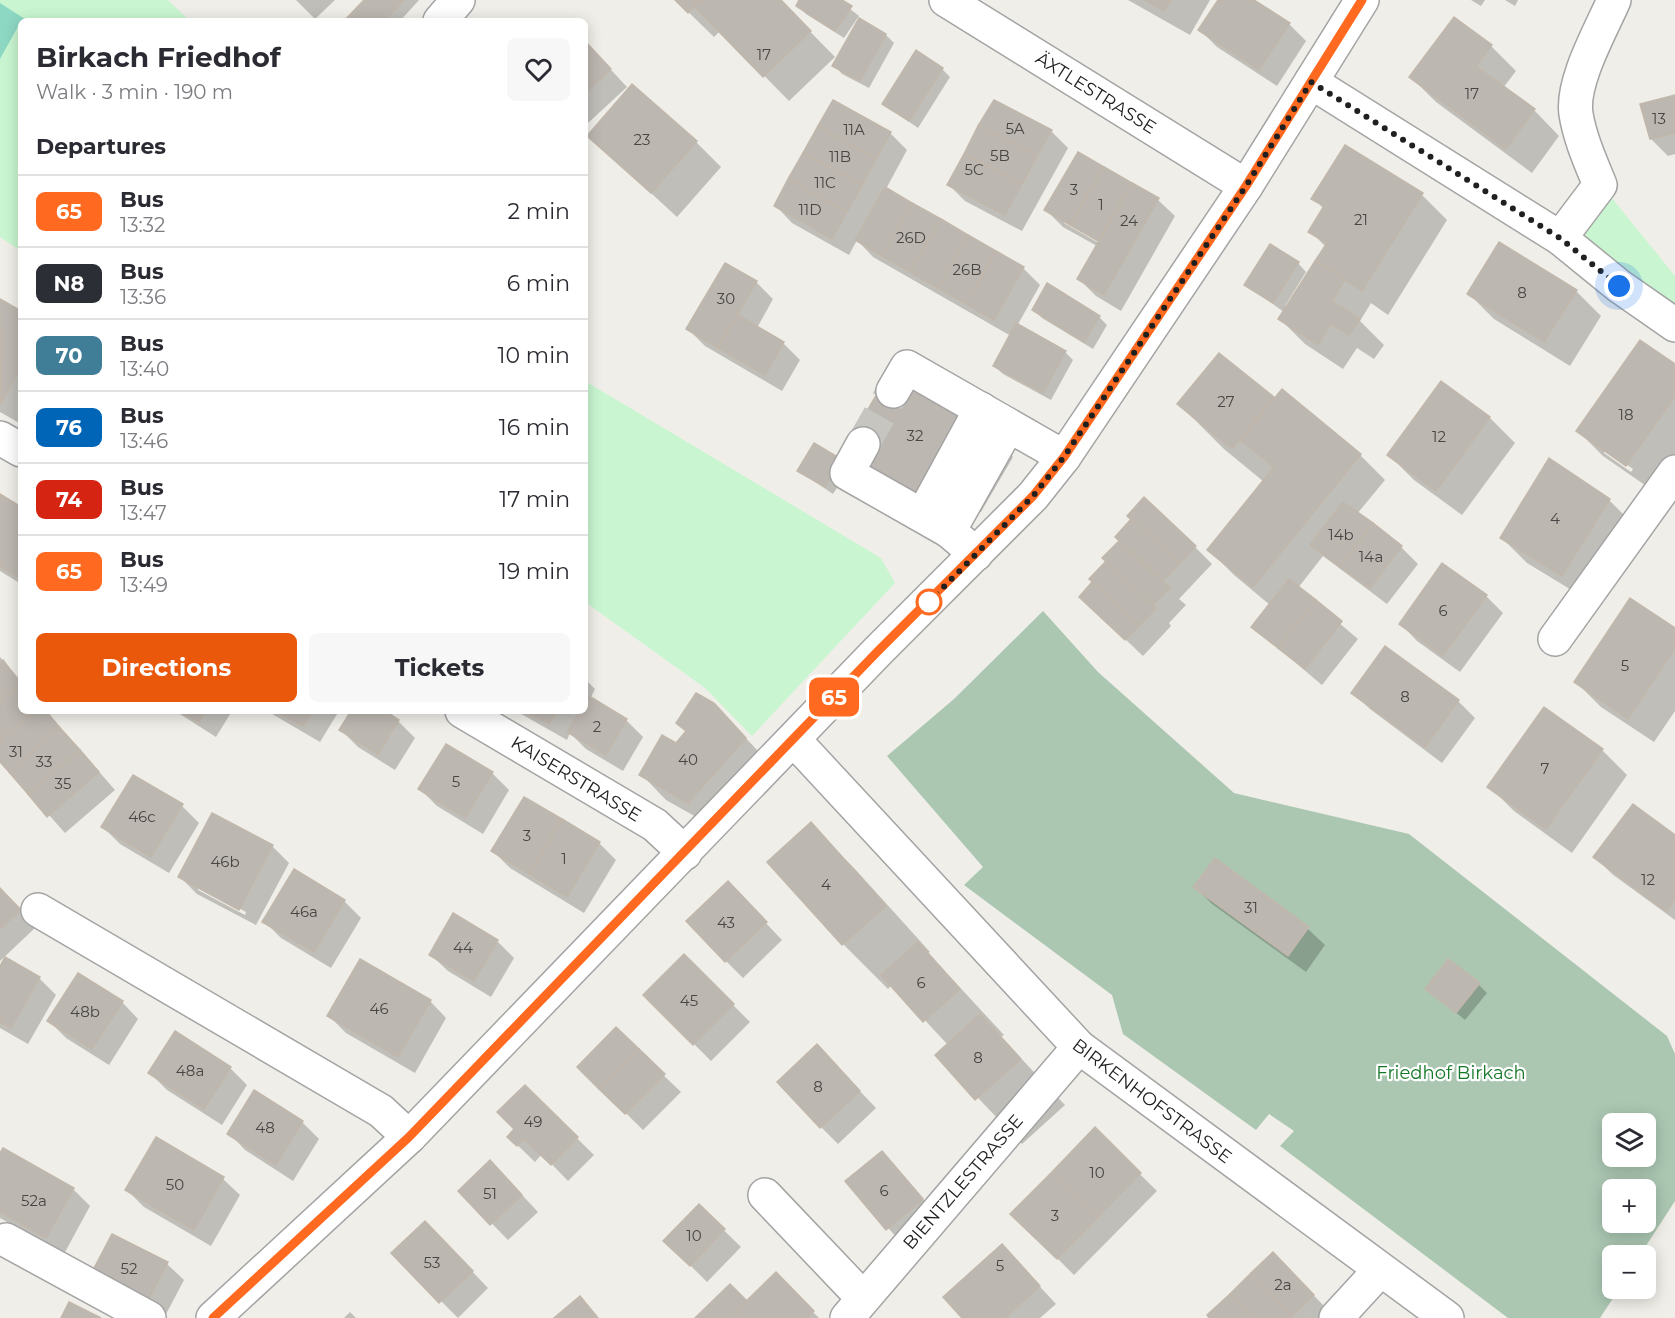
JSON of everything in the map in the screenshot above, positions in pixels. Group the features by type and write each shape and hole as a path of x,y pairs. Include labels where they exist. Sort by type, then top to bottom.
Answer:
{"street":[{"path":"443,18 458,0"},
{"name":"ÄXTLESTRASSE","path":"946,0 1246,186"},
{"path":"213,1318 409,1137 1033,496 1064,457 1246,186 1362,0"},
{"path":"1560,238 1600,185 1587,154 1576,112 1580,78 1614,0"},
{"path":"1311,82 1560,238 1619,286 1675,325"},
{"path":"892,391 907,367 1064,457"},
{"path":"936,523 981,409"},
{"path":"936,523 1008,426"},
{"path":"863,444 847,473 936,523 976,554"},
{"path":"1555,639 1675,472"},
{"name":"KAISERSTRASSE","path":"467,714 655,825 685,853"},
{"name":"BIRKENHOFSTRASSE","path":"794,740 1079,1047 1447,1318"},
{"path":"38,910 381,1111 409,1137"},
{"name":"BIENTZLESTRASSE","path":"855,1308 1079,1047"},
{"path":"765,1195 855,1308"},
{"path":"6,1240 149,1318"},
{"path":"1336,1318 1380,1270"}],"green space":[{"path":"0,0 168,0 187,18 18,18 18,249 0,237"},
{"path":"0,3 23,18 18,18 18,26 0,59"},
{"path":"1607,192 1675,276 1675,311 1575,235"},
{"path":"588,383 881,558 895,583 752,736 705,688 588,604"},
{"name":"Friedhof Birkach","path":"1043,611 1098,672 1234,793 1409,834 1667,1036 1675,1054 1675,1201 1656,1230 1656,1179 1602,1179 1602,1233 1654,1233 1646,1245 1602,1245 1602,1299 1612,1299 1600,1318 1508,1318 1280,1146 1294,1131 1269,1114 1256,1130 1123,1034 1112,995 964,885 983,867 887,756 954,699"}],"building":[{"path":"364,0 404,0 387,18 347,18"},
{"path":"675,0 701,0 688,13"},
{"path":"701,0 781,0 811,31 763,77 694,6"},
{"path":"799,0 842,0 852,6 835,31 796,6"},
{"path":"1145,0 1171,0 1164,11"},
{"path":"1218,0 1254,0 1290,23 1259,70 1198,30"},
{"path":"1454,17 1492,45 1476,66 1535,109 1506,149 1409,77"},
{"path":"859,18 886,34 860,81 832,66"},
{"path":"588,44 611,69 588,90"},
{"path":"916,50 943,68 909,121 882,104"},
{"path":"632,84 697,141 651,193 588,135"},
{"path":"1675,95 1675,133 1650,139 1640,104"},
{"path":"833,100 891,132 876,159 818,126"},
{"path":"994,100 1052,130 1037,156 978,126"},
{"path":"818,126 876,159 862,185 803,153"},
{"path":"978,126 1037,156 1022,184 964,154"},
{"path":"1345,145 1423,193 1362,291 1315,261 1327,243 1308,232 1324,206 1311,199"},
{"path":"1078,152 1104,167 1070,225 1044,210"},
{"path":"803,153 862,185 847,212 788,179"},
{"path":"964,154 1022,184 1005,215 947,185"},
{"path":"1104,167 1132,183 1098,241 1070,225"},
{"path":"788,179 847,212 832,239 774,206"},
{"path":"1132,183 1159,198 1104,295 1077,279"},
{"path":"885,187 912,203 882,256 855,240"},
{"path":"912,203 941,219 910,272 882,256"},
{"path":"941,219 968,235 938,288 910,272"},
{"path":"968,235 996,251 966,304 938,288"},
{"path":"1499,242 1577,290 1544,342 1467,294"},
{"path":"1270,244 1299,262 1273,303 1244,285"},
{"path":"996,251 1024,267 994,320 966,304"},
{"path":"1315,261 1345,279 1332,301 1360,319 1349,335 1331,324 1318,345 1278,319"},
{"path":"725,263 757,281 718,348 686,329"},
{"path":"1047,283 1100,316 1084,342 1032,310"},
{"path":"0,299 18,309 18,372 1,403"},
{"path":"738,315 784,342 765,375 718,348"},
{"path":"1016,323 1066,351 1043,393 993,366"},
{"path":"1640,340 1675,364 1675,396 1626,466 1576,431"},
{"path":"1219,353 1274,397 1232,449 1177,404"},
{"path":"1441,381 1490,417 1436,491 1387,455"},
{"path":"882,385 904,398 874,450 852,437"},
{"path":"909,388 959,417 930,466 936,469 921,496 866,464"},
{"path":"1282,389 1361,454 1253,587 1207,550 1274,467 1240,440"},
{"path":"814,443 841,459 825,487 797,471"},
{"path":"1549,458 1610,499 1562,576 1500,538"},
{"path":"0,494 18,505 18,577 0,566"},
{"path":"1144,497 1196,546 1179,564 1127,516"},
{"path":"1343,502 1373,523 1340,567 1310,545"},
{"path":"1131,519 1179,564 1163,581 1115,537"},
{"path":"1373,523 1402,546 1370,588 1340,567"},
{"path":"1119,541 1170,588 1153,605 1102,558"},
{"path":"1106,561 1156,608 1139,626 1089,579"},
{"path":"1442,563 1487,595 1443,656 1399,624"},
{"path":"1289,579 1316,600 1278,648 1251,627"},
{"path":"1092,582 1139,626 1125,640 1079,597"},
{"path":"1630,598 1675,628 1675,648 1628,719 1574,682"},
{"path":"1316,600 1342,621 1305,669 1278,648"},
{"path":"1385,646 1459,700 1425,747 1351,693"},
{"path":"3,660 18,680 18,687 0,702 0,663"},
{"path":"18,687 18,714 31,714 0,740 0,702"},
{"path":"696,693 714,703 746,738 688,803 639,775 662,735 676,743 686,731 676,723"},
{"path":"589,696 627,719 606,755 567,732 578,714 588,714"},
{"path":"1544,707 1603,749 1546,829 1487,787"},
{"path":"31,714 48,714 60,728 9,772 0,762 0,740"},
{"path":"186,714 203,714 199,722"},
{"path":"281,714 310,714 303,726"},
{"path":"349,714 390,714 399,720 378,754 339,730"},
{"path":"531,714 555,714 549,724"},
{"path":"60,728 80,750 28,794 9,772"},
{"path":"446,744 493,772 465,818 418,789"},
{"path":"80,750 99,772 47,817 28,794"},
{"path":"133,775 183,804 151,857 101,827"},
{"path":"524,797 562,819 529,874 491,851"},
{"path":"1633,804 1675,835 1675,900 1666,911 1593,857"},
{"path":"212,813 273,845 239,910 178,877"},
{"path":"562,819 600,842 567,897 529,874"},
{"path":"811,822 886,906 842,945 767,862"},
{"path":"1215,858 1309,927 1288,956 1193,887"},
{"path":"294,869 345,900 314,952 262,922"},
{"path":"728,881 767,922 725,962 686,921"},
{"path":"0,888 21,910 0,929"},
{"path":"453,913 498,940 474,981 429,955"},
{"path":"918,942 960,989 923,1022 881,975"},
{"path":"684,954 734,1004 693,1045 643,995"},
{"path":"5,957 40,977 11,1028 0,1022 0,966"},
{"path":"360,959 431,1000 398,1057 327,1016"},
{"path":"1448,959 1480,983 1456,1013 1425,989"},
{"path":"78,973 123,1001 92,1049 47,1021"},
{"path":"980,1014 1021,1059 975,1100 935,1055"},
{"path":"616,1027 639,1049 599,1089 577,1067"},
{"path":"175,1031 231,1067 204,1109 148,1073"},
{"path":"817,1044 860,1091 820,1128 777,1082"},
{"path":"639,1049 665,1074 625,1114 599,1089"},
{"path":"525,1085 578,1137 551,1165 524,1139 517,1146 507,1137 514,1129 497,1112"},
{"path":"254,1090 303,1121 276,1165 227,1134"},
{"path":"1095,1127 1141,1173 1099,1216 1053,1171"},
{"path":"156,1137 224,1177 194,1230 125,1190"},
{"path":"3,1148 74,1188 46,1238 0,1212 0,1153"},
{"path":"882,1151 923,1199 886,1230 845,1181"},
{"path":"490,1160 522,1195 490,1225 458,1191"},
{"path":"1053,1171 1099,1216 1057,1259 1010,1214"},
{"path":"699,1204 725,1229 690,1266 663,1241"},
{"path":"425,1221 473,1271 439,1303 391,1253"},
{"path":"112,1234 168,1262 147,1302 91,1274"},
{"path":"1002,1244 1040,1286 1005,1318 962,1318 943,1297"},
{"path":"1273,1252 1314,1295 1292,1316 1251,1273"},
{"path":"776,1272 814,1311 807,1318 741,1318 735,1312"},
{"path":"1251,1273 1292,1316 1290,1318 1253,1318 1230,1294"},
{"path":"730,1284 747,1301 735,1312 741,1318 695,1318"},
{"path":"1230,1294 1253,1318 1210,1318 1207,1315"},
{"path":"580,1296 598,1318 554,1318"},
{"path":"69,1302 101,1318 61,1318"}],"tunnel":[{"path":"863,444 893,391"}],"bus line":[{"name":"65","path":"213,1318 409,1137 878,651 1033,496 1064,457 1246,186 1362,0"}],"route":[{"path":"929,602 1033,496 1064,457 1246,186 1311,82 1560,238 1619,286"}]}
